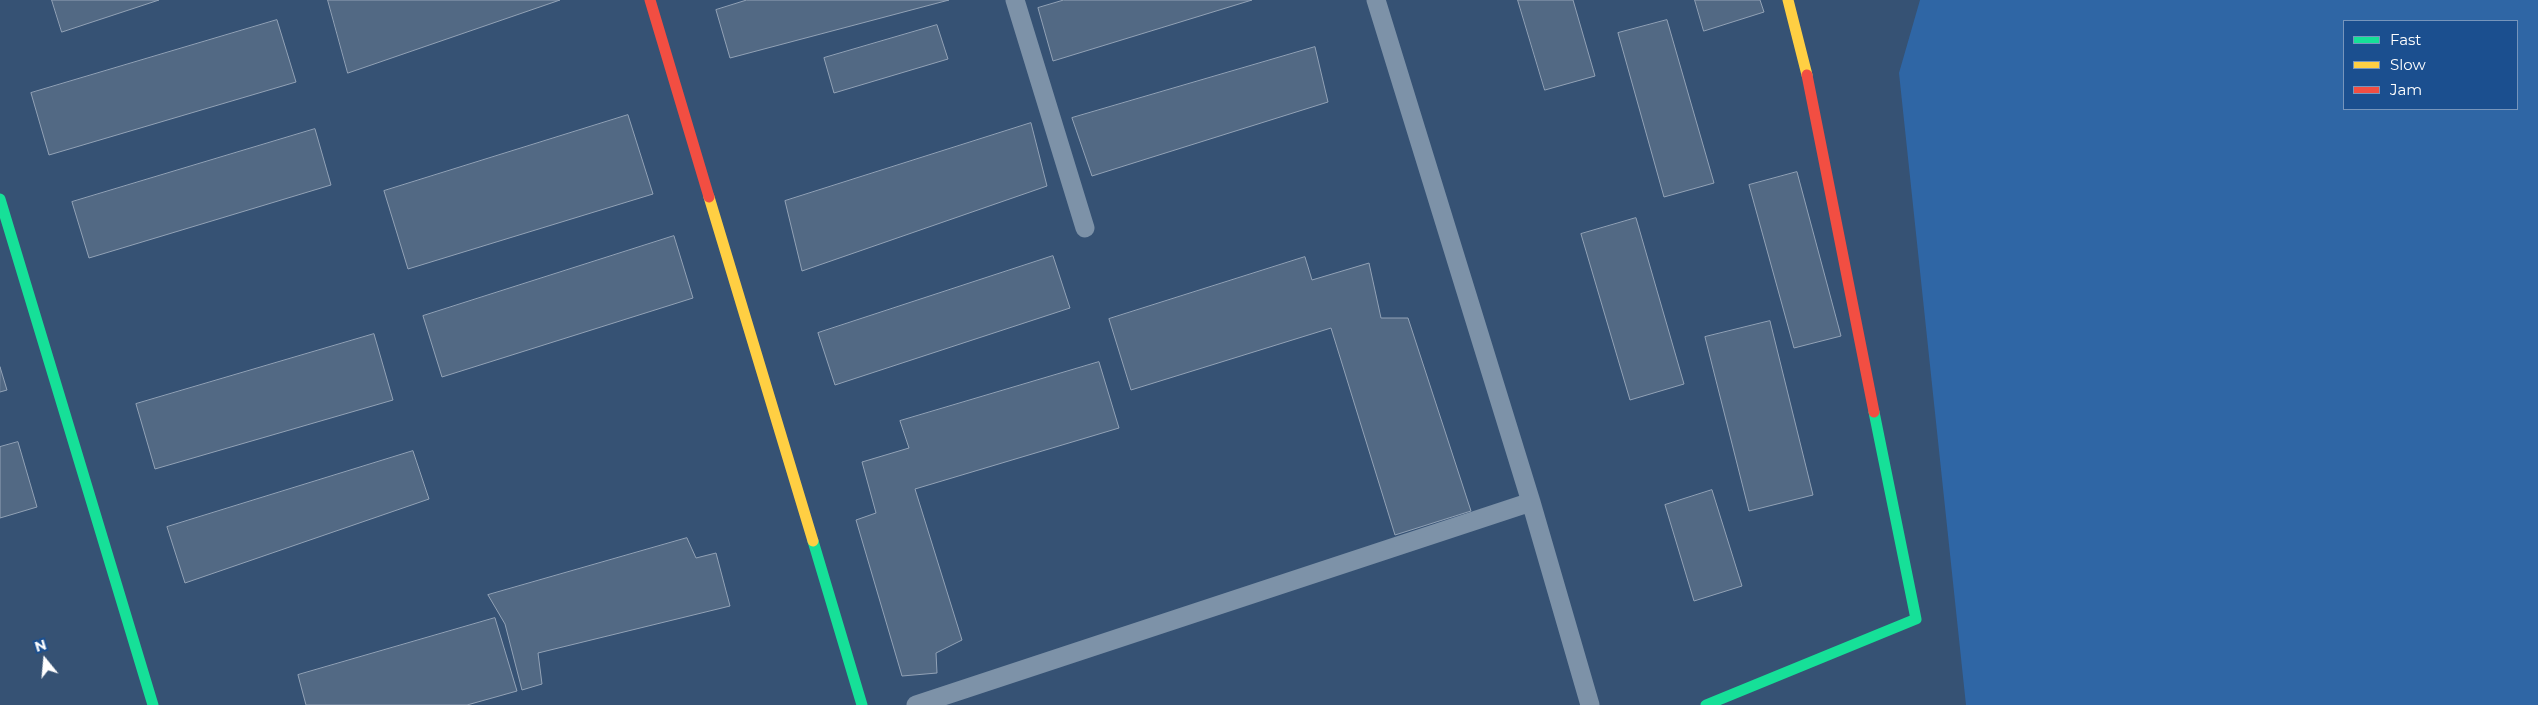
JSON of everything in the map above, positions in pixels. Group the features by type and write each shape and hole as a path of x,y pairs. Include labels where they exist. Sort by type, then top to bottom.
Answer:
{"street":[{"path":"650,0 862,705"},
{"path":"1706,705 1916,619 1800,42 1788,0"},
{"path":"0,199 153,705"}],"lane":[{"path":"1015,0 1085,228"},
{"path":"1376,0 1531,502 1590,705"},
{"path":"916,705 1531,502"}],"shaded area":[{"path":"1920,0 2538,0 2538,705 1966,705 1899,73"}],"building":[{"path":"52,0 159,0 62,32"},
{"path":"328,0 560,0 348,73"},
{"path":"747,0 949,0 730,58 716,10"},
{"path":"1064,0 1252,0 1053,61 1038,8"},
{"path":"1518,0 1573,0 1595,76 1545,90"},
{"path":"1695,0 1760,0 1764,12 1704,31"},
{"path":"277,20 296,82 49,155 31,93"},
{"path":"1667,20 1714,183 1664,197 1618,33"},
{"path":"937,25 948,59 834,93 824,58"},
{"path":"1315,47 1328,102 1092,176 1072,118"},
{"path":"628,115 653,194 408,269 384,191"},
{"path":"1031,123 1047,186 802,271 785,201"},
{"path":"315,129 331,185 89,258 72,202"},
{"path":"1797,172 1841,336 1794,348 1749,185"},
{"path":"1636,218 1684,384 1630,400 1581,234"},
{"path":"674,236 693,298 442,377 423,316"},
{"path":"1053,256 1070,308 835,385 818,333"},
{"path":"1305,257 1312,280 1369,263 1381,318 1408,318 1471,511 1395,535 1331,328 1131,390 1109,319"},
{"path":"1770,321 1813,495 1749,511 1705,337"},
{"path":"374,334 393,400 155,469 136,404"},
{"path":"1099,362 1119,428 915,489 962,640 936,653 937,673 902,676 856,520 876,513 862,462 909,448 900,421"},
{"path":"0,367 7,390 0,392"},
{"path":"18,442 37,507 0,518 0,447"},
{"path":"413,451 429,499 185,583 167,527"},
{"path":"1712,490 1742,586 1694,601 1665,505"},
{"path":"687,538 696,558 716,553 730,606 538,653 542,684 522,690 505,624 488,595"},
{"path":"495,618 517,691 467,705 306,705 298,675"}],"traffic: fast":[{"path":"0,199 153,705"},
{"path":"1706,705 1916,619 1874,412"},
{"path":"813,541 862,705"}],"traffic: slow":[{"path":"1788,0 1807,75"},
{"path":"709,197 813,541"}],"traffic: jam":[{"path":"650,0 709,197"},
{"path":"1807,75 1874,412"}]}
